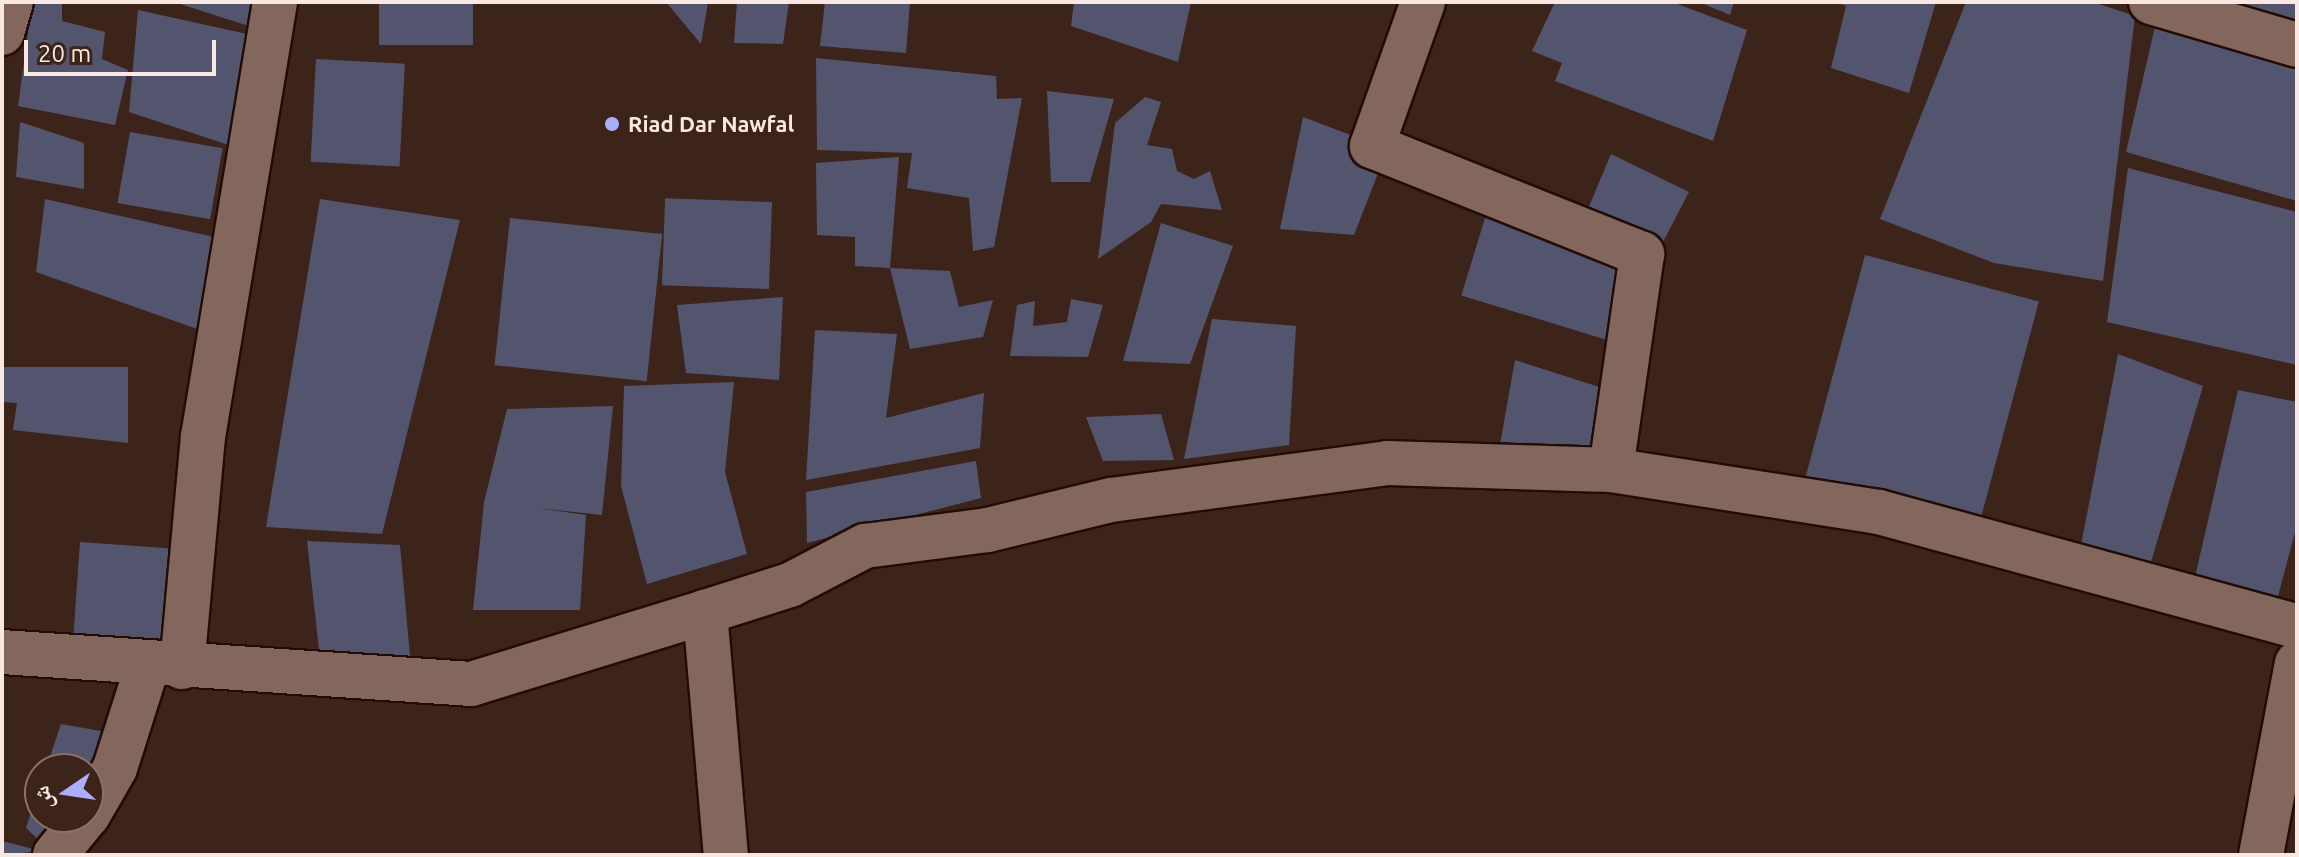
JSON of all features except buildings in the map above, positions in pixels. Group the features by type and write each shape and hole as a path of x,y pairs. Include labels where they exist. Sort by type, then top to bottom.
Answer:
{"street":[{"path":"2,33 11,2"},
{"path":"104,787 165,665 275,2"},
{"path":"1423,2 1372,146 1642,254 1611,470"},
{"path":"2151,2 2297,45"},
{"path":"2,652 471,684 790,585 865,546 988,530 1111,500 1387,463 1611,470 1879,512 2297,626"},
{"path":"705,612 726,855"},
{"path":"2261,855 2291,748 2297,663"},
{"path":"55,855 73,833"}],"place":[{"name":"Riad Dar Nawfal","path":"612,124"}]}
